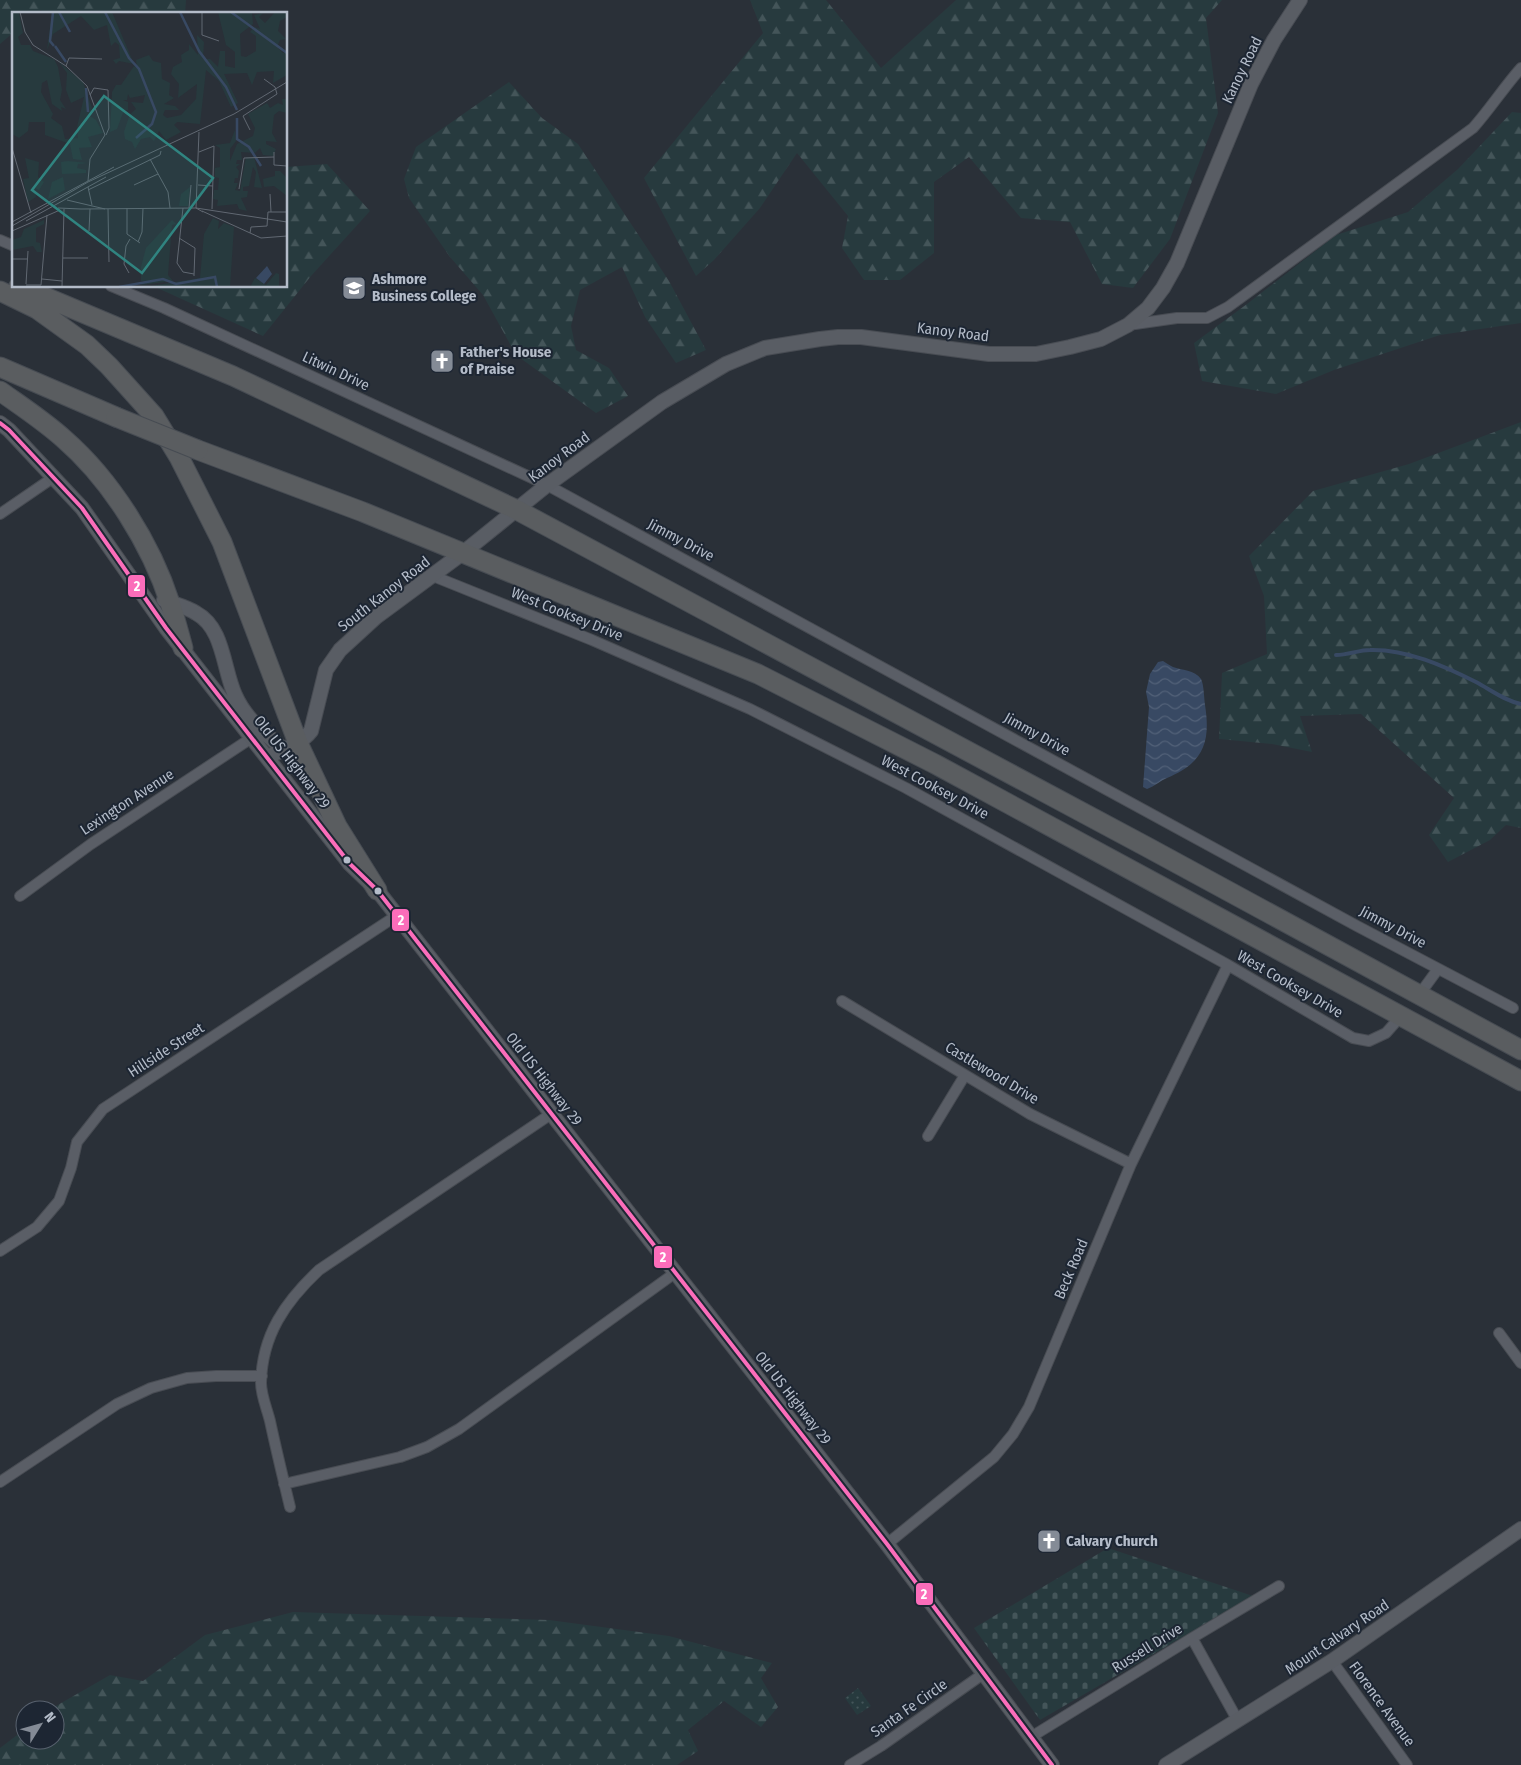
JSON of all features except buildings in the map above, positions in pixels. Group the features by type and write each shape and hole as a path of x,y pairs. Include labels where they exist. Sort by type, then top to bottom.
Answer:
{"highway":[{"path":"0,279 12,283"},
{"path":"23,288 232,376 517,510 1521,1050"},
{"path":"0,291 36,309 87,345 109,366 154,416 179,457 222,542 290,746 377,890"},
{"path":"0,367 116,417 464,552 758,674 935,764 1521,1081"},
{"path":"0,391 64,438 99,474 130,517 170,602 183,648"}],"street":[{"name":"Kanoy Road","path":"464,552 547,486 662,402 726,364 766,348 820,338 862,337 989,354 1036,354 1101,338 1128,325 1148,308 1163,288 1177,264 1251,84 1274,40 1300,0"},
{"path":"1128,325 1177,318 1207,318 1228,307 1473,128 1521,68"},
{"path":"0,240 12,245"},
{"name":"Litwin Drive","path":"116,288 164,308 547,486"},
{"name":"Old US Highway 29","path":"0,423 9,430 82,508 141,589 166,628 350,864 377,890 887,1544 1052,1765"},
{"path":"0,514 54,477"},
{"name":"Jimmy Drive","path":"547,486 1513,1008"},
{"name":"South Kanoy Road","path":"268,757 290,746 311,731 326,670 340,650 376,617 464,552"},
{"name":"West Cooksey Drive","path":"432,576 592,640 750,710 906,788 1228,964 1353,1038 1369,1040 1386,1033 1401,1016"},
{"path":"141,589 197,613 211,627 218,641 235,696 244,711 256,726 290,746"},
{"name":"Lexington Avenue","path":"20,896 90,844 252,737"},
{"name":"Hillside Street","path":"0,1251 37,1227 58,1201 71,1168 77,1142 103,1110 396,916"},
{"name":"Beck Road","path":"887,1544 994,1457 1013,1434 1029,1407 1131,1164 1228,964"},
{"path":"1419,994 1438,969"},
{"name":"Castlewood Drive","path":"842,1001 1030,1114 1131,1164"},
{"path":"928,1136 965,1075"},
{"path":"290,1507 261,1385 269,1341 283,1309 299,1289 319,1270 551,1114"},
{"path":"284,1484 380,1463 427,1447 459,1429 675,1273"},
{"path":"1498,1333 1521,1363"},
{"path":"0,1482 117,1404 151,1388 187,1378 262,1376"},
{"name":"Mount Calvary Road","path":"1166,1765 1332,1662 1521,1529"},
{"name":"Russell Drive","path":"1031,1737 1279,1586"},
{"path":"1192,1638 1238,1721"},
{"name":"Florence Avenue","path":"1332,1662 1407,1765"},
{"name":"Santa Fe Circle","path":"850,1765 881,1746 983,1674"}],"green space":[{"path":"0,0 186,0 185,12 42,12 41,10 39,12 12,12 12,34 0,44"},
{"path":"750,0 826,0 881,68 956,0 1222,0 1206,18 1218,113 1170,239 1133,288 1102,284 1070,222 1021,218 969,157 934,182 934,253 900,280 864,280 842,248 848,216 797,153 760,208 714,260 696,276 644,178 763,33"},
{"path":"509,82 542,118 578,144 669,281 706,350 676,363 645,317 622,267 580,290 571,326 576,350 609,368 628,396 596,413 516,355 483,295 450,257 409,198 404,179 416,147"},
{"path":"1512,112 1521,113 1521,323 1440,335 1334,370 1276,394 1202,381 1194,343 1336,235 1408,212 1458,169"},
{"path":"327,164 370,211 311,276 263,336 157,288 288,288 288,167"},
{"path":"1521,422 1521,828 1506,825 1490,840 1448,862 1429,835 1454,798 1361,714 1300,716 1312,752 1272,744 1219,739 1222,673 1267,654 1264,596 1249,556 1313,491 1409,464"},
{"path":"1108,1548 1253,1596 1040,1720 974,1628"},
{"path":"293,1612 549,1620 669,1636 772,1663 761,1678 778,1707 761,1727 724,1701 688,1730 698,1751 677,1765 0,1765 0,1748 15,1737 15,1750 65,1750 65,1701 110,1675 143,1681 205,1635"},
{"path":"858,1688 871,1706 857,1715 845,1698"}],"water":[{"path":"1163,661 1173,667 1192,672 1201,679 1207,730 1202,750 1189,766 1147,789 1143,787 1149,707 1146,692 1150,674 1158,662"}],"waterway":[{"path":"1336,655 1370,650 1384,650 1411,655 1451,670 1504,698 1521,704"}],"transit line":[{"name":"2","path":"0,423 9,430 82,508 166,628 350,864 377,890 887,1544 1052,1765"}],"place":[{"name":"Ashmore Business College","path":"354,288"},
{"name":"Father's House of Praise","path":"442,361"},
{"name":"Calvary Church","path":"1049,1541"}]}
